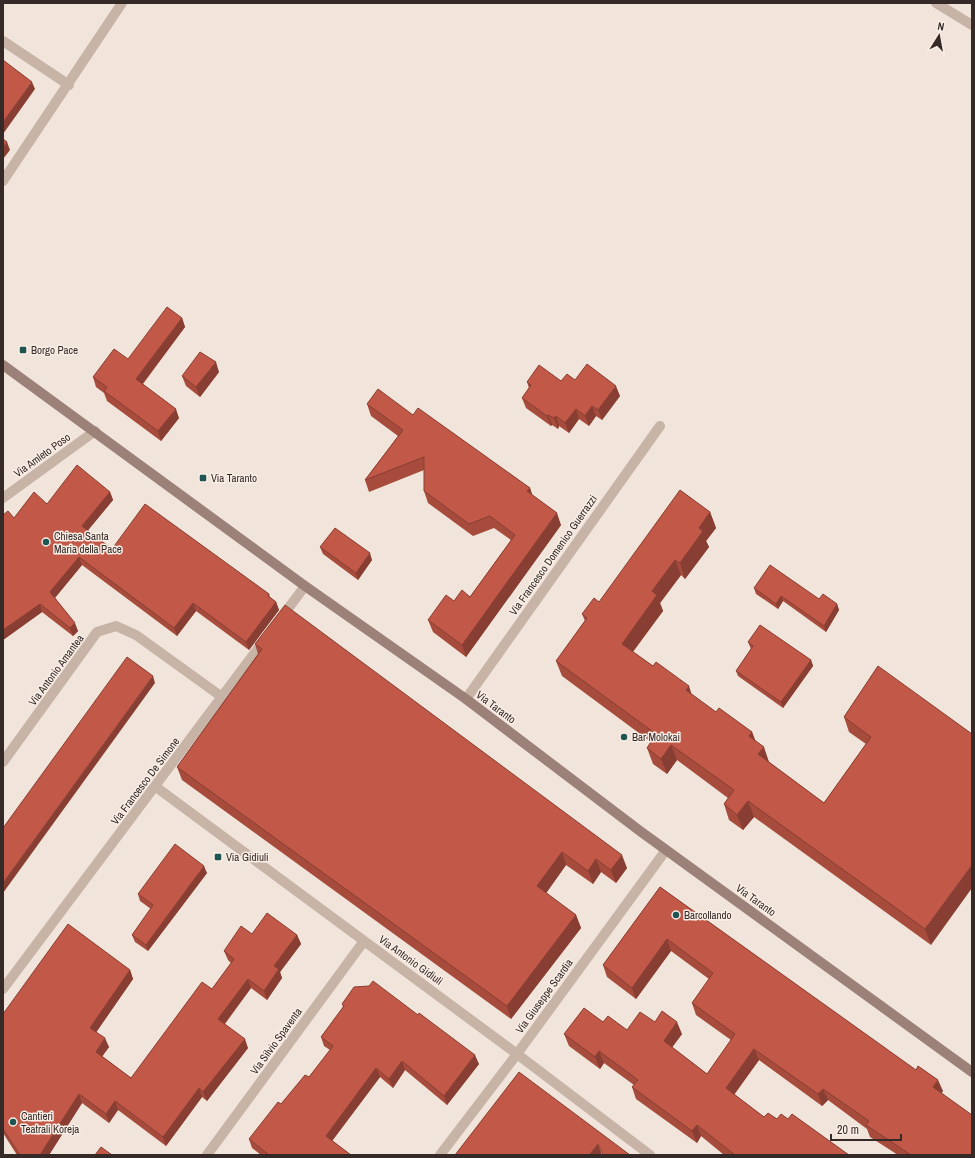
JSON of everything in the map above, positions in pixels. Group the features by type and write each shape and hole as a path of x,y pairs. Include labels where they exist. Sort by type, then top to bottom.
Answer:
{"main road":[{"name":"Via Taranto","path":"3,365 305,586 466,699 666,850 972,1072"}],"street":[{"path":"3,182 69,85 122,3"},
{"path":"936,3 972,25"},
{"path":"3,42 69,85"},
{"name":"Via Francesco Domenico Guerrazzi","path":"466,699 660,426"},
{"name":"Via Amleto Poso","path":"3,498 95,431"},
{"name":"Via Francesco De Simone","path":"3,989 156,787 305,586"},
{"name":"Via Antonio Amantea","path":"3,762 97,632 116,626 136,635 222,697"},
{"name":"Via Antonio Gidiuli","path":"156,787 517,1054 650,1155"},
{"name":"Via Giuseppe Scardia","path":"440,1155 517,1054 666,850"},
{"name":"Via Silvio Spaventa","path":"206,1155 364,941"}],"building":[{"path":"3,60 32,82 3,122"},
{"path":"3,139 7,142 3,148"},
{"path":"167,307 182,318 136,379 176,409 158,431 104,391 107,387 93,377 114,349 128,359"},
{"path":"200,352 216,362 196,387 182,376"},
{"path":"587,364 616,386 598,410 592,406 585,416 576,409 565,423 556,416 554,418 548,415 547,416 522,398 531,385 527,382 539,365 561,381 567,374 575,380"},
{"path":"378,389 413,415 418,408 530,488 527,491 557,513 462,645 428,620 446,595 454,601 462,590 470,597 515,535 490,516 469,524 424,491 424,457 365,480 403,430 367,404"},
{"path":"77,465 110,492 82,526 112,549 145,504 269,594 268,596 276,602 246,642 193,603 174,628 79,557 50,592 75,623 70,628 40,604 3,630 3,515 8,511 14,518 34,492 47,504"},
{"path":"680,490 710,512 699,528 703,531 680,563 675,560 652,591 657,595 622,644 653,666 656,662 689,686 686,690 716,712 719,708 752,732 749,736 764,747 758,754 824,803 871,737 844,717 878,666 972,734 972,865 925,929 748,801 737,815 724,804 734,790 671,745 661,759 647,748 656,734 556,661 587,618 582,614 594,598 599,602"},
{"path":"335,528 370,553 356,573 320,547"},
{"path":"770,565 819,599 823,594 837,604 824,626 781,596 776,604 754,588"},
{"path":"285,605 622,855 611,870 596,859 588,871 562,852 537,886 576,915 507,1006 177,767 262,649 255,644"},
{"path":"760,625 811,660 781,702 736,671 753,646 748,642"},
{"path":"127,657 153,676 3,883 3,828"},
{"path":"175,844 204,866 146,945 132,935 153,905 138,894"},
{"path":"660,887 916,1070 918,1066 938,1080 933,1087 972,1115 972,1155 911,1155 866,1125 869,1121 823,1089 818,1094 754,1049 726,1088 764,1117 768,1113 777,1119 781,1114 788,1119 792,1114 849,1155 735,1155 697,1125 692,1131 632,1087 638,1080 599,1051 595,1057 564,1034 584,1008 603,1022 608,1016 627,1030 640,1012 655,1022 662,1011 677,1022 664,1041 707,1074 735,1034 692,1003 713,973 667,939 632,988 603,965"},
{"path":"267,913 297,935 274,966 279,969 264,991 248,979 218,1019 245,1039 203,1092 199,1088 163,1137 115,1101 106,1114 79,1094 40,1155 20,1155 3,1129 3,1014 68,924 130,970 90,1028 105,1038 96,1052 131,1078 202,982 212,989 234,959 224,951 241,926 252,934"},
{"path":"373,981 475,1055 444,1096 402,1061 389,1079 376,1068 326,1136 351,1155 269,1155 249,1139 278,1102 281,1104 305,1075 309,1077 333,1046 321,1037 344,1006 342,1004 354,987 369,986"},
{"path":"519,1072 630,1155 603,1155 598,1144 589,1155 455,1155"},
{"path":"101,1147 112,1155 95,1155"}],"place":[{"name":"Borgo Pace","path":"23,350"},
{"name":"Via Taranto","path":"203,478"},
{"name":"Chiesa Santa Maria della Pace","path":"46,542"},
{"name":"Bar Molokai","path":"624,737"},
{"name":"Via Gidiuli","path":"218,857"},
{"name":"Barcollando","path":"676,915"},
{"name":"Cantieri Teatrali Koreja","path":"13,1122"}]}
